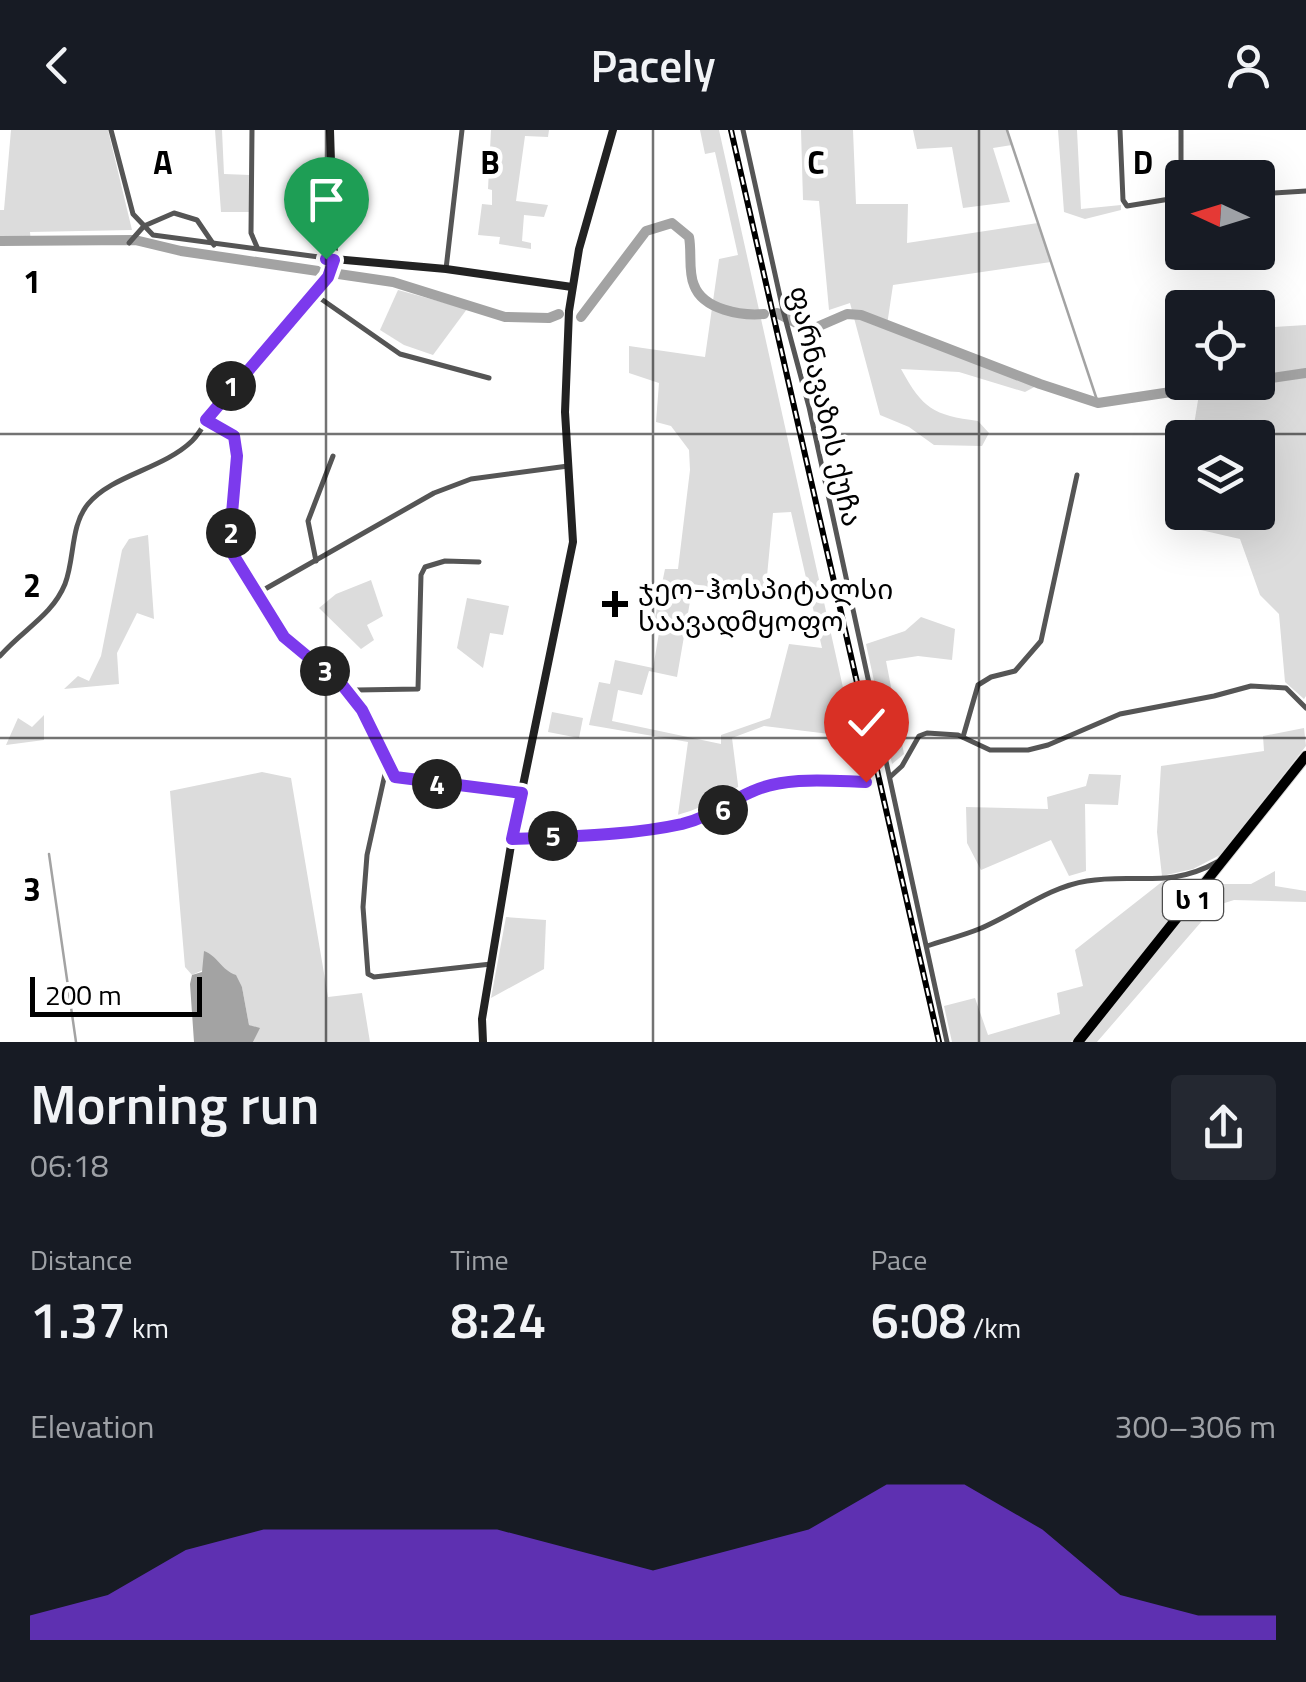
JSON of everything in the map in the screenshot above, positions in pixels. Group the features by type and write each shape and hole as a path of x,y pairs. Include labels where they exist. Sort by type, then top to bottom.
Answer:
{"highway":[{"name":"ს 1","path":"1078,1042 1306,756"}],"main road":[{"path":"330,130 334,260 446,269 572,287"},
{"path":"483,1042 482,1019 512,839 574,542 565,368 572,287 579,248 613,130"}],"street":[{"path":"0,656 17,636 50,612 65,583 77,524 88,503 172,456 194,438 220,398 314,294 334,260 152,234 134,214 111,130"},
{"path":"252,130 251,233 256,247"},
{"path":"446,269 462,130"},
{"name":"ფარნავაზის ქუჩა","path":"743,130 947,1042"},
{"path":"1120,130 1123,200 1127,206 1165,200"},
{"path":"1182,130 1182,160"},
{"path":"1275,193 1306,191"},
{"path":"130,240 163,215 182,213 204,227 214,244"},
{"path":"314,294 400,354 489,378"},
{"path":"206,420 234,436 237,456 229,548 284,637 350,694 362,710 395,777 522,793"},
{"path":"316,561 308,520 333,456"},
{"path":"258,593 434,493 471,478 568,466"},
{"path":"963,737 978,685 1015,671 1042,641 1077,475"},
{"path":"350,694 358,690 418,689 421,575 425,567 445,561 479,562"},
{"path":"890,777 902,766 919,736 940,733 963,737 990,750 1028,750 1048,746 1120,714 1250,686 1286,688 1306,708"},
{"path":"387,764 367,855 364,907 368,974 374,977 490,964"},
{"path":"512,839 634,832 683,824 720,812 752,792 772,786 816,780 866,782"},
{"path":"926,946 979,930 1088,880 1158,880 1196,874 1228,856"}],"shaded area":[{"path":"11,130 108,130 132,230 30,232 31,243 0,241 0,210 4,210"},
{"path":"215,130 222,130 224,174 250,175 249,212 221,212"},
{"path":"491,130 549,130 548,137 525,136 516,201 548,205 544,217 524,215 522,241 531,243 531,249 499,244 500,237 478,235 482,204 492,205 492,190 488,189"},
{"path":"700,130 719,130 854,737 764,726 732,738 739,793 717,808 677,822 688,742 589,725 599,682 610,684 615,660 653,668 659,633 652,632 665,569 678,569 689,450 671,426 656,422 659,383 629,373 629,346 705,357 719,259 738,255 715,152 705,154","holes":["791,512 822,648 789,644 770,718 721,735 721,744 612,721 618,690 642,695 649,671 677,677 693,584 765,597 773,513"]},
{"path":"801,130 853,130 856,204 908,204 907,243 1038,223 1051,262 893,285 887,325 1040,384 1025,392 959,372 901,369 931,408 978,421 989,433 982,446 934,445 909,427 880,415 850,303 829,310 819,201 803,200"},
{"path":"913,130 1007,130 1012,145 993,148 1010,202 963,208 952,147 917,149"},
{"path":"1058,130 1077,130 1081,209 1121,205 1121,210 1085,219 1064,212"},
{"path":"398,290 467,309 433,355 404,345 380,330"},
{"path":"1306,325 1304,699 1285,682 1279,614 1260,595 1240,539 1201,530 1275,530 1275,420 1195,420 1198,400 1275,400 1275,327"},
{"path":"148,535 154,619 137,613 117,653 119,684 64,689 78,676 89,681 101,656 122,550 129,539"},
{"path":"371,580 383,616 367,625 374,640 361,649 319,608 336,594"},
{"path":"467,598 509,606 503,635 490,633 483,668 457,648"},
{"path":"921,617 955,629 952,660 918,656 886,661 904,754 892,764 866,644 905,631"},
{"path":"552,712 583,718 579,738 548,732"},
{"path":"44,715 44,740 6,745 18,718 32,727"},
{"path":"1304,728 1306,746 1220,855 1193,869 1162,876 1157,832 1161,766 1264,751 1263,736"},
{"path":"262,772 291,778 328,997 362,993 370,1042 253,1042 259,1029 249,1025 242,987 218,963 192,975 185,967 170,791"},
{"path":"1089,774 1121,775 1118,805 1085,804 1086,871 1069,876 1051,840 981,870 967,843 966,807 1048,809 1047,797 1086,786"},
{"path":"1275,871 1275,886 1306,891 1306,902 1234,900 1215,906 1097,1042 1083,1042 1210,884 1251,884"},
{"path":"1163,881 1198,883 1071,1042 952,1042 944,1006 975,998 988,1035 1060,1014 1057,993 1083,986 1075,950"},
{"path":"506,917 546,920 544,969 491,998"},
{"path":"204,951 236,975 249,1025 260,1028 253,1042 194,1042 190,984 192,975 202,972"}],"waterway":[{"path":"1007,130 1098,403"},
{"path":"581,317 646,231 672,223 689,237 691,274 699,294 724,310 764,314"},
{"path":"0,241 135,240 181,251 393,282 505,317 549,318 559,314"},
{"path":"777,313 810,330 847,314 861,315 1098,403 1165,393"},
{"path":"1275,378 1306,373"},
{"path":"49,854 76,1042"}],"railway":[{"path":"731,130 939,1042"}],"place":[{"name":"ჯეო-ჰოსპიტალსი საავადმყოფო","path":"615,604"}],"route":[{"path":"326,259 334,260 328,277 220,398 206,420 234,436 237,456 229,548 284,637 343,686 362,710 395,777 522,793 512,839 634,832 683,824 720,812 752,792 772,786 816,780 866,782"}]}
